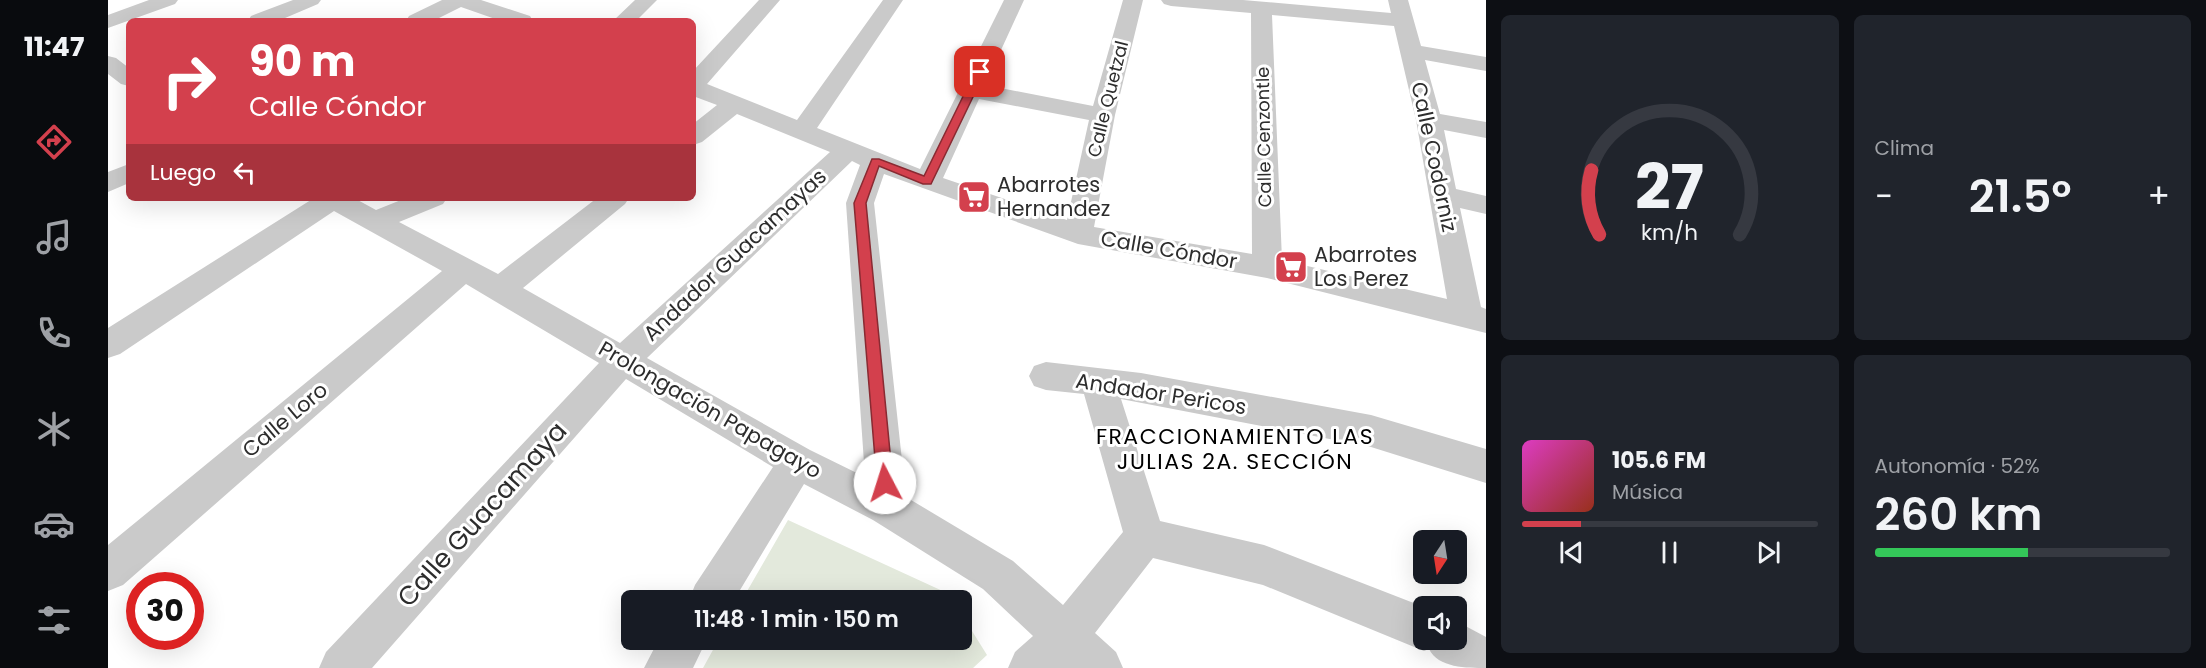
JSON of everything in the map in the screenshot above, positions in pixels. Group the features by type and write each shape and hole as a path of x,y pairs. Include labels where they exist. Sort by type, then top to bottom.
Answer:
{"street":[{"path":"108,22 168,0"},
{"path":"266,18 311,0"},
{"path":"423,18 460,0 514,18"},
{"path":"521,18 532,0"},
{"path":"627,18 646,0"},
{"path":"696,83 770,0"},
{"path":"802,131 894,0"},
{"path":"927,182 1014,0"},
{"name":"Calle Quetzal","path":"1078,234 1103,115 1133,0"},
{"path":"1171,0 1261,8 1400,10"},
{"name":"Calle Cenzontle","path":"1261,8 1268,267"},
{"name":"Calle Codorniz","path":"1400,10 1429,120 1443,195 1480,325"},
{"path":"1412,51 1486,64"},
{"name":"Calle Cóndor","path":"696,87 927,182 1078,234 1268,267 1480,325"},
{"path":"972,90 1103,115"},
{"path":"696,135 735,103"},
{"path":"1429,120 1486,130"},
{"path":"862,155 860,203 887,507"},
{"name":"Andador Guacamayas","path":"622,361 862,155"},
{"path":"108,183 126,174"},
{"path":"1443,195 1486,205"},
{"path":"108,345 327,201"},
{"name":"Prolongación Papagayo","path":"337,201 500,289 797,462 887,507 998,575 1100,668"},
{"path":"374,221 425,201"},
{"path":"500,289 611,201"},
{"name":"Calle Loro","path":"108,571 463,270"},
{"name":"Calle Guacamaya","path":"342,668 622,361"},
{"name":"Andador Pericos","path":"1046,376 1098,381 1371,431 1486,466"},
{"path":"1098,381 1145,537"},
{"path":"716,590 797,462"},
{"path":"1145,537 1264,566 1413,625"},
{"path":"1031,668 1065,636 1145,537"},
{"path":"667,668 678,650"},
{"path":"1466,650 1486,662"}],"shaded area":[{"path":"788,520 940,590 748,590"},
{"path":"972,631 987,655 973,668 703,668 713,650 972,650"}],"place":[{"name":"Abarrotes Hernandez","path":"974,197"},
{"name":"Abarrotes Los Perez","path":"1291,267"}],"district":[{"name":"FRACCIONAMIENTO LAS JULIAS 2A. SECCIÓN","path":"1235,449"}],"route":[{"path":"885,483 860,203 875,161 927,182 980,72"}]}
